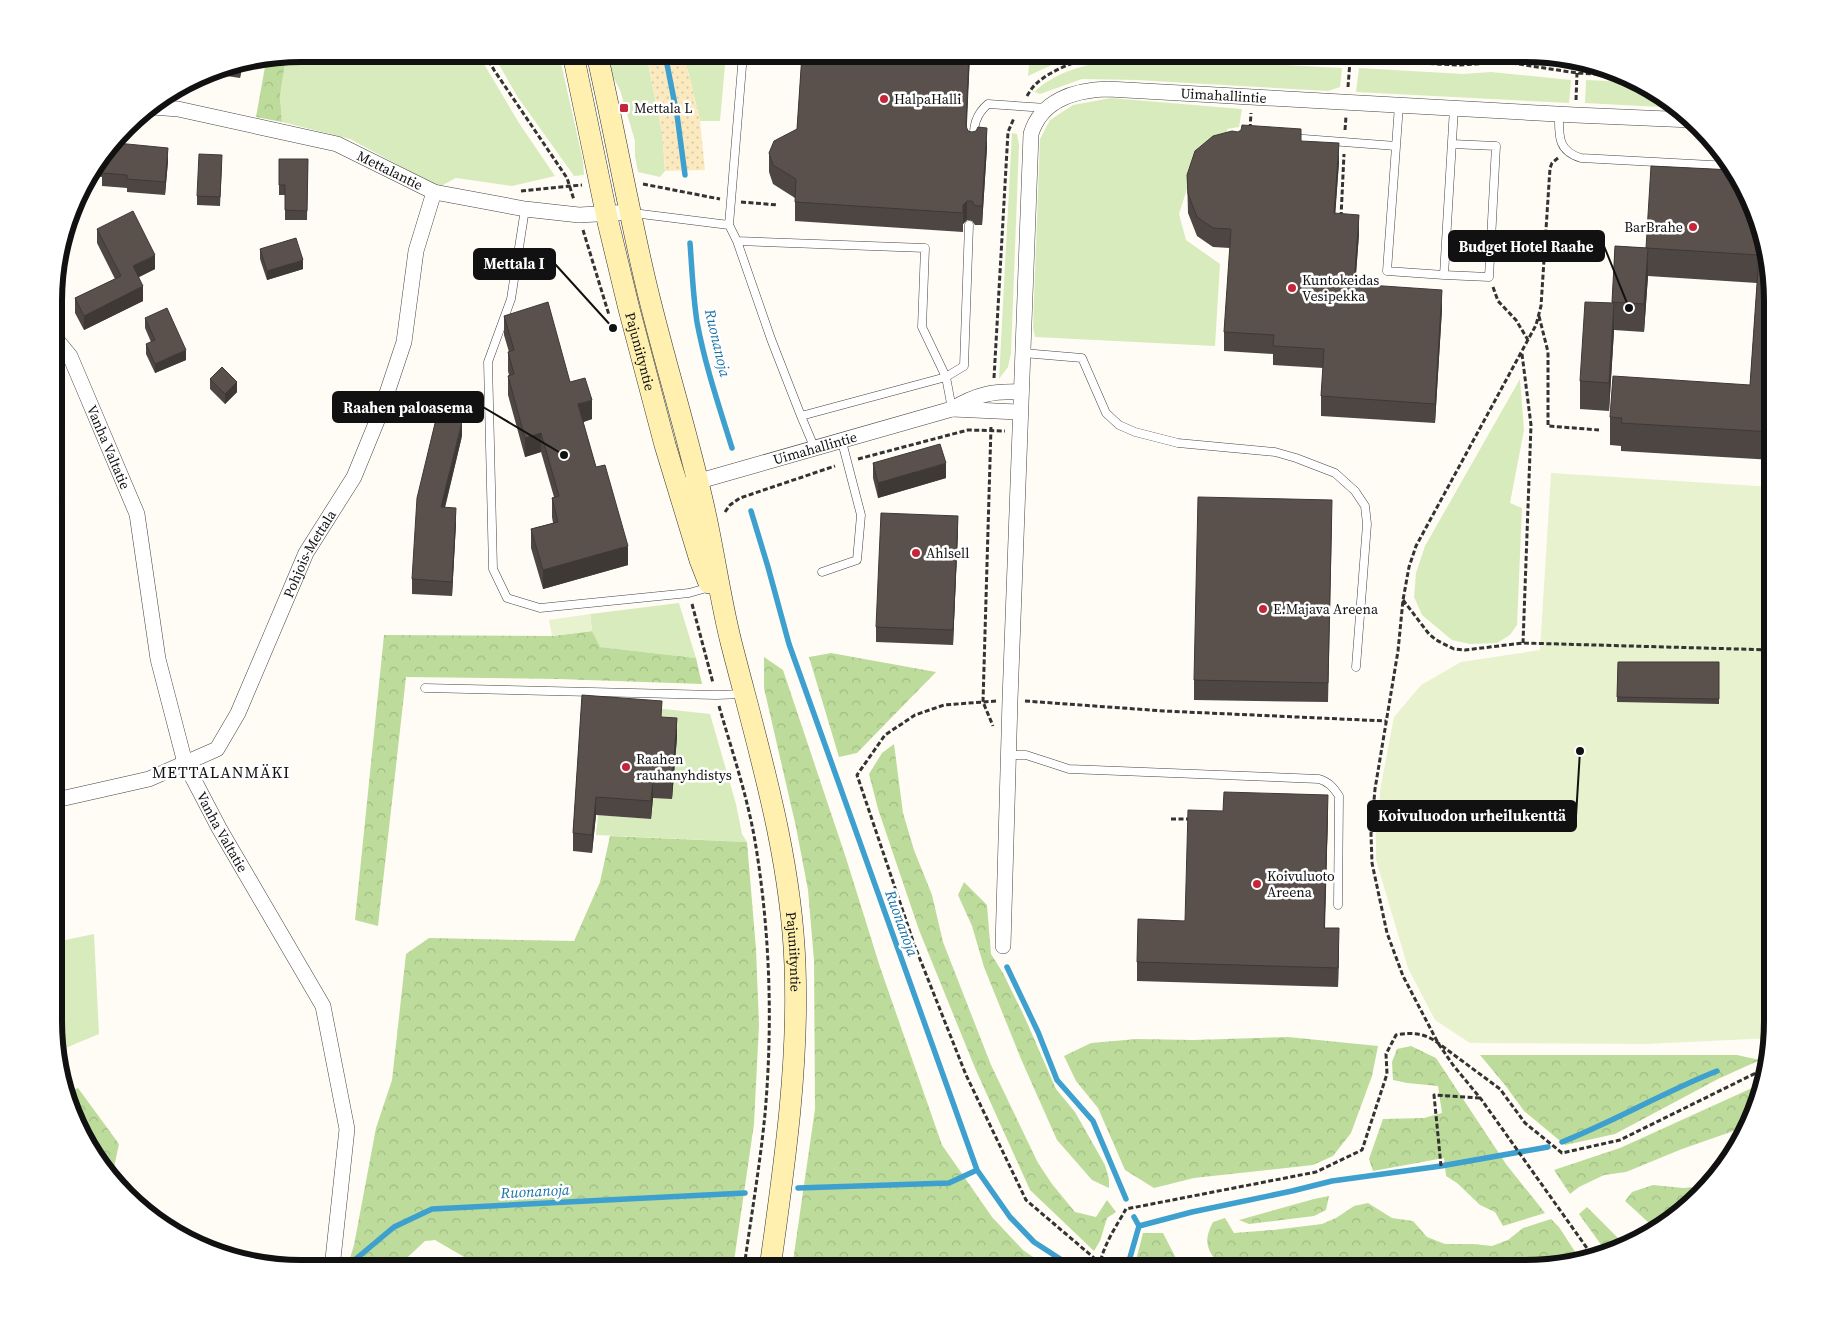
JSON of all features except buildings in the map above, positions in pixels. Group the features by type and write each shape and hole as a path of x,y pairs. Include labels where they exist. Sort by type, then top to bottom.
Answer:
{"street":[{"name":"Pajuniityntie","path":"575,62 606,214 629,309 688,484"},
{"name":"Pajuniityntie","path":"599,62 688,484 700,560 714,585 746,694 765,770 784,865 795,963 794,1043 789,1126 771,1260"},
{"name":"Uimahallintie","path":"952,409 1020,412 1031,134 1039,116 1047,108 1068,96 1095,90 1680,119"},
{"name":"Mettalantie","path":"162,108 178,109 337,144 434,192 525,209 579,215 631,212"},
{"name":"Pohjois-Mettala","path":"62,799 149,779 217,749 238,712 306,553 354,477 381,412 404,342 416,251 434,192"},
{"name":"Vanha Valtatie","path":"62,346 70,356 137,514 158,659 185,763 219,828 323,1006 347,1129 333,1260"},
{"name":"Uimahallintie","path":"688,484 842,442 952,409 978,396 1004,392 1021,392"},
{"path":"1003,946 1020,412"}],"lane":[{"path":"742,62 729,225 738,241 771,339 815,449"},
{"path":"972,146 975,121 980,111 988,104 1047,108"},
{"path":"1399,105 1387,271 1489,277 1496,146 1452,144"},
{"path":"1444,275 1454,108"},
{"path":"1559,114 1559,136 1566,150 1581,158 1722,166"},
{"path":"1249,136 1396,146"},
{"path":"525,209 511,299 488,362 494,569 507,598 540,608 689,593 714,585"},
{"path":"631,212 729,225"},
{"path":"801,416 946,376 964,366 969,225"},
{"path":"738,241 925,248 922,327 946,376 952,409"},
{"path":"1023,353 1082,358 1106,413 1119,425 1134,432 1178,443 1274,452 1335,473 1355,491 1365,506 1367,524 1356,667"},
{"path":"822,572 857,560 860,516 842,442"},
{"path":"426,688 716,695 746,694"},
{"path":"1008,755 1026,755 1069,769 1319,779 1327,782 1333,786 1339,796 1338,905"}],"path":[{"path":"490,62 524,117 568,178 610,320"},
{"path":"1396,62 1459,65 1505,62 1577,73 1598,74"},
{"path":"1576,115 1577,73"},
{"path":"1249,136 1253,97"},
{"path":"1340,220 1346,120"},
{"path":"1566,150 1552,163 1550,168 1539,315 1548,352 1548,426 1599,430"},
{"path":"625,185 645,184 731,201 778,205"},
{"path":"570,185 600,185"},
{"path":"1489,277 1498,301 1516,320 1528,340"},
{"path":"1539,315 1522,353 1416,546 1408,567 1398,651 1375,789 1371,834 1372,863 1387,933 1404,976 1438,1043 1480,1098 1589,1251"},
{"path":"1522,353 1531,425 1523,643"},
{"path":"991,430 983,702 993,726 1009,727"},
{"path":"689,593 747,804 754,840 768,952 770,1042 765,1113 745,1260"},
{"path":"1403,600 1429,634 1436,640 1454,648 1477,649 1523,643 1764,650"},
{"path":"1096,1260 1026,1200 966,1075 914,944 858,775 885,736 915,715 944,705 1010,700 1164,711 1386,721"},
{"path":"1171,819 1197,820"},
{"path":"1101,1260 1126,1209 1316,1172 1362,1150 1387,1074 1386,1054 1396,1035 1412,1032 1431,1038 1500,1089 1525,1123 1562,1153 1596,1147 1620,1140 1759,1072"},
{"path":"1441,1166 1434,1095 1480,1098"}],"green space":[{"path":"483,62 519,123 555,176 512,186 456,178 439,187 350,139 282,122 280,96 285,63"},
{"path":"498,62 561,62 583,161 584,175 574,176 517,96"},
{"path":"607,62 648,62 662,132 665,171 660,177 638,172 635,141 620,90"},
{"path":"686,62 725,62 720,121 700,121"},
{"path":"1029,62 1058,62 1028,76"},
{"path":"1105,62 1229,62 1342,68 1340,87 1328,91 1137,80 1082,79 1040,94 1034,92 1056,76"},
{"path":"285,63 280,96 282,122 256,117 265,66"},
{"path":"1359,68 1463,74 1491,72 1571,80 1569,103 1356,92"},
{"path":"1586,80 1618,81 1664,107 1585,103"},
{"path":"1111,98 1242,109 1239,127 1227,129 1228,153 1192,173 1179,214 1186,240 1220,264 1215,346 1035,337 1033,327 1040,139 1050,120 1073,105"},
{"path":"1012,133 1017,134 1019,145 1011,353 1008,367 999,379"},
{"path":"1520,379 1524,430 1510,503 1522,508 1517,625 1510,635 1497,643 1470,644 1452,640 1422,615 1414,597 1416,573 1425,546"},
{"path":"1551,473 1764,486 1764,1038 1646,1044 1470,1043 1435,1020 1408,968 1376,860 1376,832 1381,785 1394,717 1421,685 1461,662 1540,650"},
{"path":"679,603 696,658 599,647 592,631 590,614"},
{"path":"590,614 592,631 552,636 549,620"},
{"path":"592,631 600,647 696,658 702,684 558,679 406,677 378,926 355,920 384,635 552,636"},
{"path":"831,653 936,672 857,753 839,757 809,657"},
{"path":"764,657 783,670 846,858 880,967 942,1145 992,1217 1023,1250 1037,1260 793,1260 815,1109 814,961 808,890 796,827 764,688"},
{"path":"655,708 710,714 736,804 742,834 747,842 596,835 598,815 651,819"},
{"path":"894,744 903,813 914,850 932,895 943,942 991,1065 1038,1163 1075,1212 1096,1217 1107,1200 1116,1212 1107,1218 1100,1241 1094,1251 1030,1190 975,1068 919,930 878,809 869,774 882,753"},
{"path":"610,836 747,842 756,949 759,1025 754,1124 734,1260 469,1260 435,1240 425,1241 405,1260 349,1260 354,1245 376,1128 392,1080 406,954 429,938 574,941 600,882"},
{"path":"964,882 987,905 991,954 1003,973 1025,1018 1056,1089 1075,1112 1105,1165 1109,1179 1109,1188 1092,1180 1057,1140 1021,1059 984,967 972,926 958,895"},
{"path":"94,934 99,1034 65,1048 62,1020 62,941"},
{"path":"1288,1037 1378,1046 1372,1076 1351,1133 1333,1156 1313,1165 1194,1178 1154,1188 1125,1170 1098,1108 1076,1081 1064,1056 1091,1043 1137,1039 1194,1040"},
{"path":"1411,1046 1436,1058 1506,1164 1545,1213 1503,1226 1495,1212 1480,1205 1457,1183 1446,1176 1444,1158 1373,1171 1369,1159 1383,1119 1424,1118 1442,1113 1438,1086 1393,1080 1392,1062 1397,1049"},
{"path":"1480,1055 1737,1055 1760,1060 1718,1079 1615,1134 1565,1145 1524,1111"},
{"path":"1755,1087 1738,1129 1682,1149 1626,1172 1604,1175 1579,1187 1570,1194 1554,1170 1620,1148"},
{"path":"78,1088 119,1144 114,1168 87,1126 73,1090"},
{"path":"1653,1185 1683,1188 1696,1187 1671,1210 1649,1224 1625,1201 1632,1192"},
{"path":"1329,1196 1326,1210 1314,1216 1249,1224 1239,1220 1314,1199"},
{"path":"1368,1203 1392,1218 1413,1221 1427,1237 1445,1244 1492,1246 1508,1240 1523,1228 1551,1219 1559,1227 1576,1254 1525,1260 1296,1260 1291,1258 1287,1260 1215,1260 1208,1247 1208,1236 1213,1222 1225,1218 1234,1233 1273,1230 1322,1224 1336,1218 1354,1206"},
{"path":"1587,1207 1620,1240 1603,1247 1579,1214"},
{"path":"1143,1233 1163,1233 1177,1260 1136,1260"}],"sand":[{"path":"648,62 686,62 700,121 705,170 665,171 662,132"}],"waterway":[{"name":"Ruonanoja","path":"667,62 677,115 685,175"},
{"name":"Ruonanoja","path":"690,243 694,302 700,338 732,448"},
{"name":"Ruonanoja","path":"751,511 789,644 977,1170 1010,1217 1034,1242 1062,1260"},
{"path":"1007,967 1038,1032 1057,1080 1093,1121 1126,1199"},
{"path":"1562,1142 1717,1071"},
{"path":"1129,1260 1139,1226 1192,1212 1332,1181 1441,1166 1548,1147"},
{"name":"Ruonanoja","path":"798,1188 949,1183 977,1170"},
{"name":"Ruonanoja","path":"355,1260 394,1227 432,1209 745,1193"},
{"path":"1134,1217 1139,1226"}],"place":[{"name":"HalpaHalli","path":"884,99"},
{"name":"Mettala L","path":"624,108"},
{"name":"BarBrahe","path":"1693,227"},
{"name":"Kuntokeidas Vesipekka","path":"1292,288"},
{"name":"Budget Hotel Raahe","path":"1629,308"},
{"name":"Mettala I","path":"613,328"},
{"name":"Raahen paloasema","path":"564,455"},
{"name":"Ahlsell","path":"916,553"},
{"name":"E.Majava Areena","path":"1263,609"},
{"name":"Koivuluodon urheilukenttä","path":"1580,751"},
{"name":"Raahen rauhanyhdistys","path":"626,767"},
{"name":"Koivuluoto Areena","path":"1257,884"}],"district":[{"name":"METTALANMÄKI","path":"221,772"}]}
